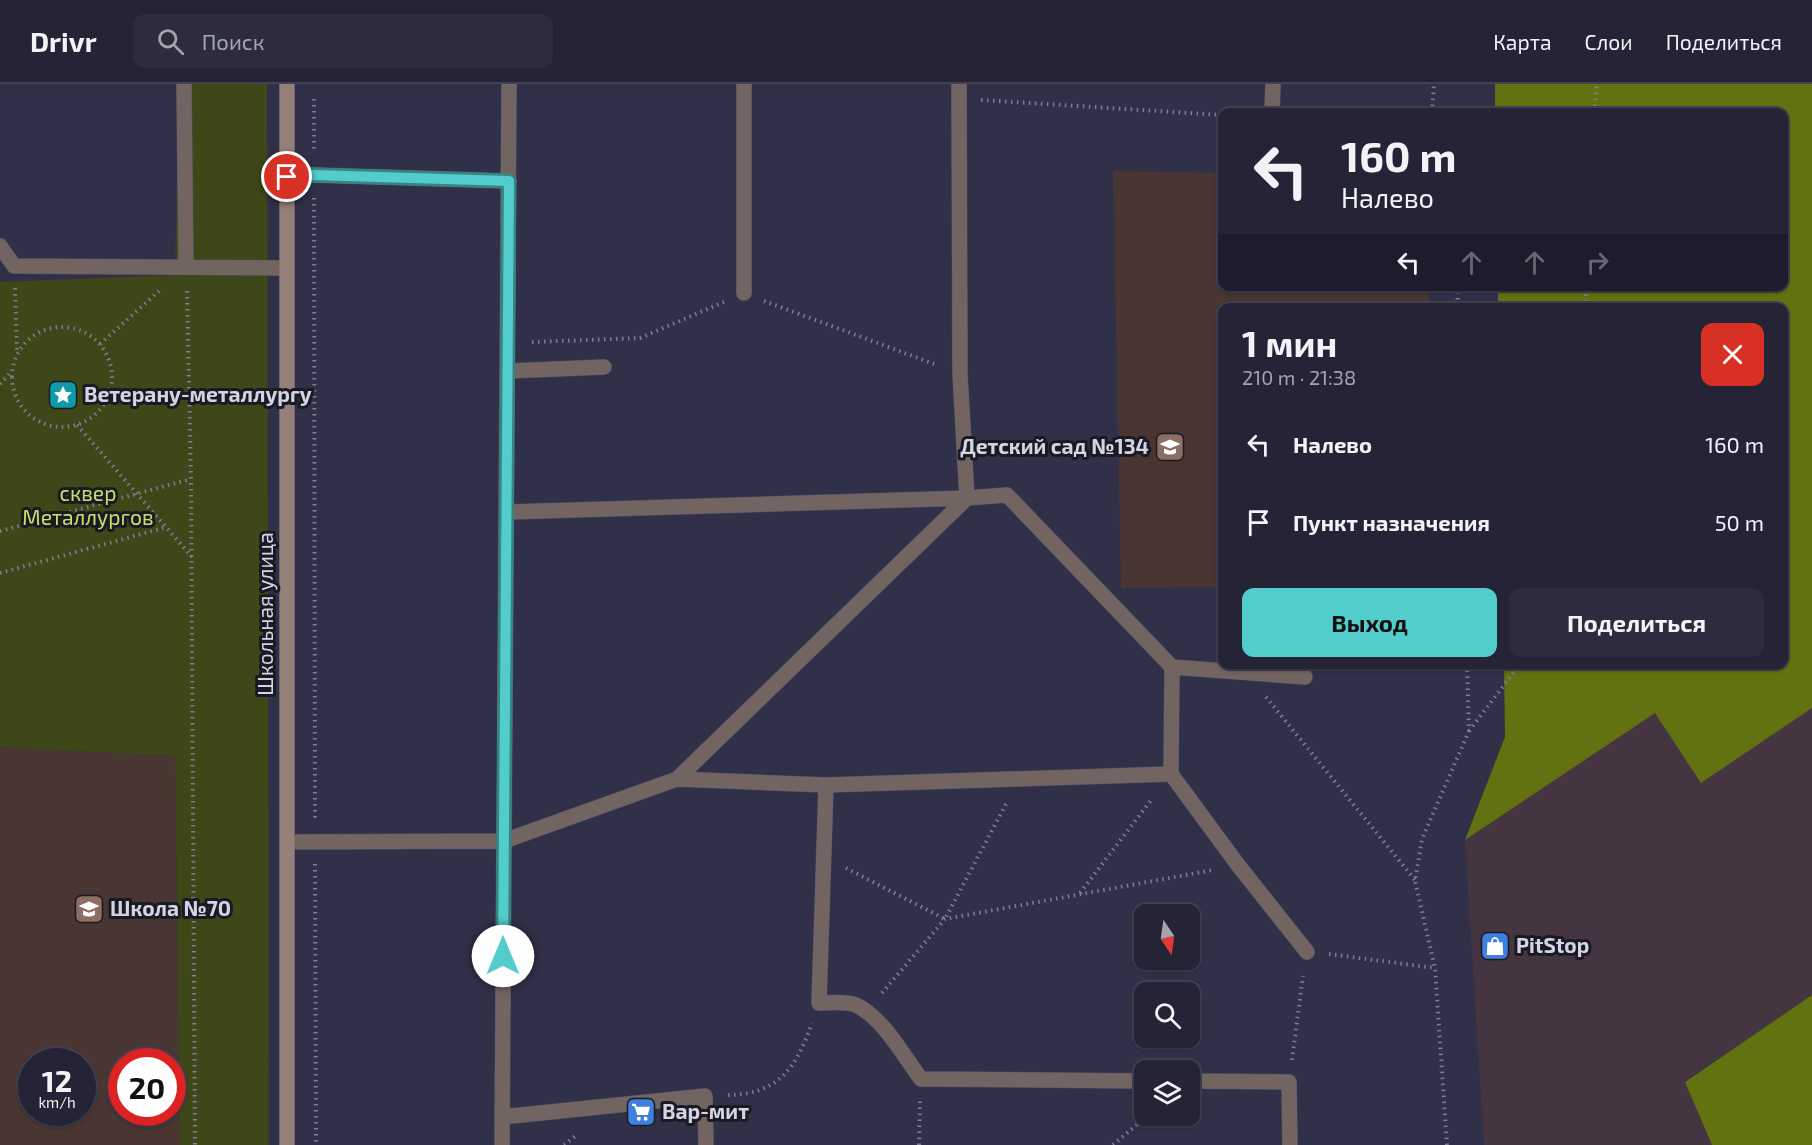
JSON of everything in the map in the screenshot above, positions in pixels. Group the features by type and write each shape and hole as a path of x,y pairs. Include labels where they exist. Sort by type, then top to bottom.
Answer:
{"main road":[{"name":"Школьная улица","path":"287,84 287,1145"}],"lane":[{"path":"184,84 186,267"},
{"path":"502,1145 509,84"},
{"path":"744,84 744,293"},
{"path":"1272,108 1273,84"},
{"path":"677,779 967,498 960,374 959,91"},
{"path":"287,177 314,175 509,181"},
{"path":"0,246 14,266 287,268"},
{"path":"508,370 604,367"},
{"path":"507,512 1007,495 1172,667 1305,677"},
{"path":"1172,667 1171,774 1238,865 1307,952"},
{"path":"287,842 504,841 677,779 826,785 1171,774"},
{"path":"826,785 819,1003 855,1004 866,1012 877,1021 921,1079 1134,1081"},
{"path":"1200,1082 1289,1082 1290,1145"},
{"path":"502,1117 705,1096 706,1145"}],"path":[{"path":"1432,108 1434,84"},
{"path":"1594,108 1597,84"},
{"path":"959,91 1218,115"},
{"path":"314,95 316,1145"},
{"path":"0,384 12,370 17,354 14,266"},
{"path":"100,344 186,267"},
{"path":"186,267 192,557 195,1145"},
{"path":"508,342 640,338 744,293 960,374"},
{"path":"12,370 16,394 30,415 44,423 60,427 76,425 92,417 103,405 110,390 110,366 100,344 80,331 56,327 40,332 27,341 17,354"},
{"path":"76,425 192,557"},
{"path":"0,531 191,479"},
{"path":"0,573 167,527"},
{"path":"1467,669 1468,731"},
{"path":"1448,1145 1435,968 1415,881 1422,839 1468,731 1516,669"},
{"path":"1246,673 1415,881"},
{"path":"1080,894 1171,774"},
{"path":"866,1012 945,919 1019,779"},
{"path":"824,857 945,919 1238,865"},
{"path":"1289,1082 1307,952 1435,968"},
{"path":"705,1096 749,1095 774,1086 800,1056 819,1003"},
{"path":"919,1145 921,1079"},
{"path":"1113,1145 1135,1126"}],"shaded area":[{"name":"Детский сад №134","path":"1113,171 1218,173 1218,291 1429,291 1429,303 1218,303 1218,587 1121,588"},
{"path":"1812,708 1812,995 1685,1081 1712,1145 1484,1145 1465,840 1655,712 1701,782"},
{"name":"Школа №70","path":"0,747 175,756 179,1048 108,1048 108,1126 180,1126 180,1145 0,1145"}],"green space":[{"name":"сквер Металлургов","path":"179,84 267,84 269,1145 180,1145 180,1126 186,1126 186,1048 179,1048 175,756 0,747 0,282 175,275"},
{"path":"1495,84 1812,84 1812,708 1701,783 1655,713 1465,840 1505,737 1504,669 1788,669 1788,303 1498,303 1498,291 1788,291 1788,108 1495,108"},
{"path":"1812,995 1812,1145 1712,1145 1685,1082"}],"place":[{"name":"Ветерану-металлургу","path":"63,395"},
{"name":"Детский сад №134","path":"1170,447"},
{"name":"Школа №70","path":"89,909"},
{"name":"PitStop","path":"1495,946"},
{"name":"Вар-мит","path":"641,1112"}],"route":[{"path":"287,177 314,175 509,181 503,956"}]}
